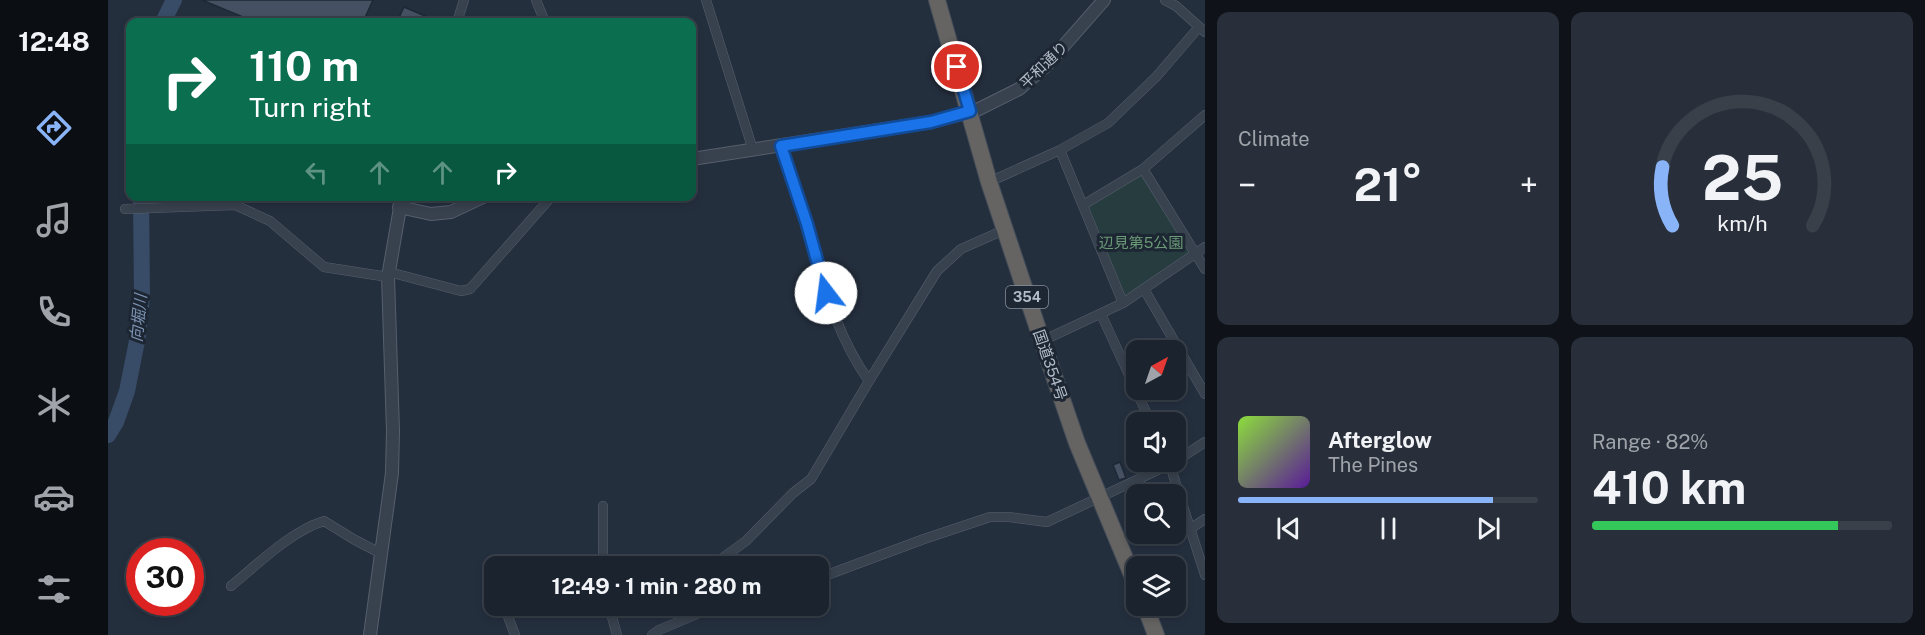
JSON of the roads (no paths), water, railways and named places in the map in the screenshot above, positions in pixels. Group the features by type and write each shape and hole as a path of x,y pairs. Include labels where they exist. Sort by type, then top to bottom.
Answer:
{"highway":[{"name":"国道354号","path":"937,0 1004,230 1077,443 1126,560"},
{"path":"1148,616 1156,635"}],"street":[{"path":"458,18 464,0"},
{"path":"537,0 544,18"},
{"path":"706,0 753,150"},
{"name":"平和通り","path":"696,158 931,122 977,110 1019,89 1046,66 1104,0"},
{"path":"990,182 1060,150 1108,123 1202,30 1176,6 1165,0"},
{"path":"1083,205 1143,169 1205,115"},
{"path":"781,146 835,320 868,381"},
{"path":"1060,150 1123,303"},
{"path":"1143,169 1205,269"},
{"path":"369,635 393,452 388,274 401,202 431,214 451,212 474,201"},
{"path":"128,209 235,205 270,221 324,267 388,274 461,291 470,289 548,201"},
{"path":"725,556 746,541 793,493 811,479 868,381 937,271 961,249 1004,230"},
{"path":"1042,341 1123,303 1205,247"},
{"path":"1144,289 1205,394"},
{"path":"1101,314 1146,412"},
{"path":"1186,454 1205,442"},
{"path":"829,574 990,517 1047,522 1152,472"},
{"path":"1176,472 1205,575"},
{"path":"603,506 603,556"},
{"path":"1190,529 1205,519"},
{"path":"231,586 273,551 314,524 324,521 380,553"},
{"path":"507,616 514,635"},
{"path":"612,616 617,635"},
{"path":"652,635 686,616"}],"waterway":[{"name":"向堀川","path":"165,18 174,0"},
{"name":"向堀川","path":"108,435 116,422 127,391 138,336 142,297 141,201"}],"park label":[{"name":"辺見第5公園","path":"1141,243"}]}
